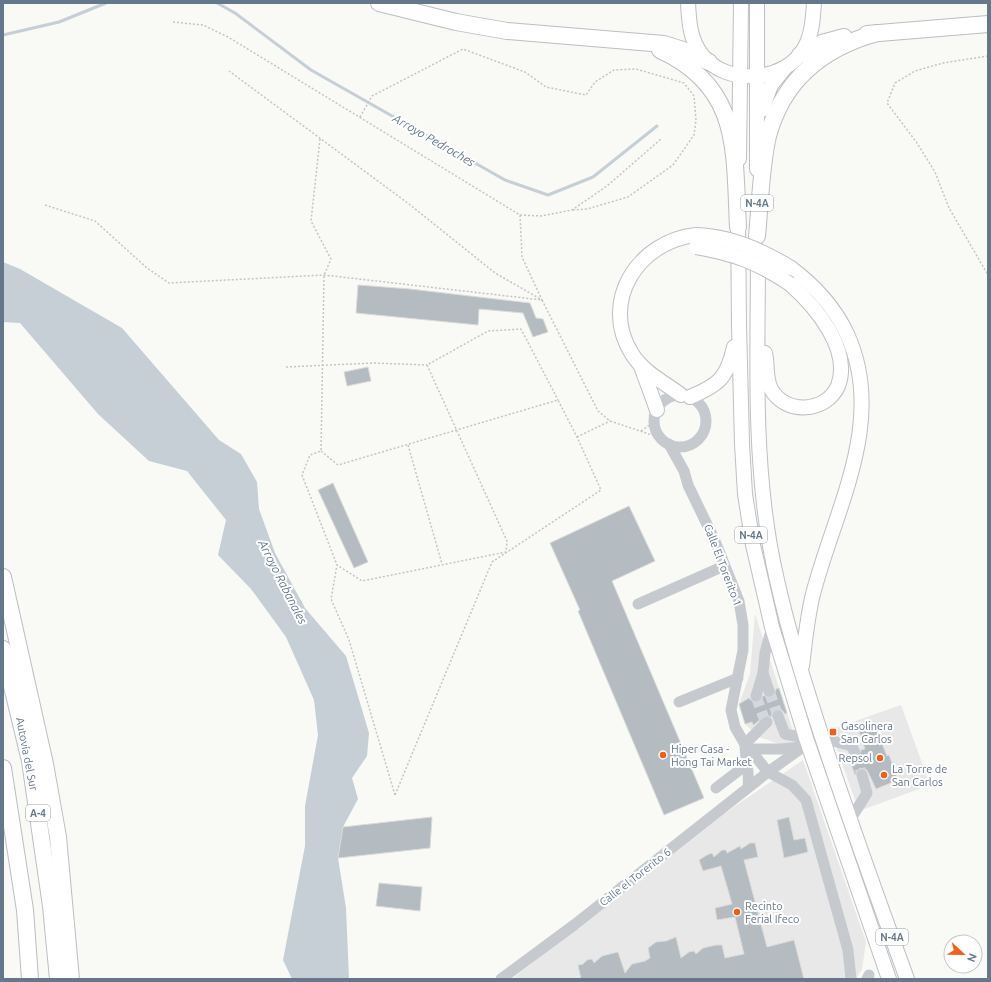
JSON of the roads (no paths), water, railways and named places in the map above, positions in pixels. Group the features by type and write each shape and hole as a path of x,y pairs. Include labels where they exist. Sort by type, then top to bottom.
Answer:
{"highway":[{"path":"378,3 422,15 490,28 543,35 642,42 678,48 709,62"},
{"path":"794,60 814,47 830,40 876,33 988,24"},
{"path":"758,236 768,138 775,116 786,95 800,76 824,55 842,44 876,33"},
{"path":"642,42 690,67 710,88 722,107 734,146 738,227"},
{"path":"3,577 43,757 58,837 71,979"},
{"name":"Autovía del Sur","path":"3,649 30,761 51,906 58,979"},
{"name":"A-4","path":"3,768 25,910 30,979"}],"main road":[{"path":"688,3 689,26 699,50 709,62 723,71 741,76 758,76 769,74 794,60"},
{"path":"741,3 741,76"},
{"path":"756,3 758,76"},
{"path":"757,140 767,94 775,80 794,60 810,34 814,3"},
{"name":"N-4A","path":"741,76 738,227 739,325 745,494 753,545 772,627 806,743 888,977"},
{"name":"N-4A","path":"758,76 757,330 761,482 770,545 782,608 801,672 850,820 907,979"},
{"path":"739,325 730,362 725,375 717,384 686,396 640,364 632,354 622,328 620,304 629,278 643,259 658,248 674,246 711,237 746,245 771,256 791,268 812,285 826,300 838,317 853,348 862,381 862,416 850,479 813,595 801,672"},
{"path":"696,241 725,253 750,260 769,270 790,284 806,298 818,312 833,339 840,365 838,386 832,394 818,405 803,408 792,406 781,401 771,388 766,356 757,330"},
{"path":"640,364 656,416"}],"street":[{"path":"686,396 702,406 706,422 701,436 688,445 682,446 665,441 657,431 656,416 667,399 686,396"},
{"name":"Calle El Torerito 1","path":"665,441 684,470 688,485 715,541 739,601 743,625 742,650 731,710 735,728 768,772"},
{"name":"Calle El Torerito 1","path":"684,470 688,445"},
{"path":"638,604 724,566"},
{"path":"756,696 763,673 765,653 772,627"},
{"path":"763,673 769,691"},
{"path":"679,702 738,678"},
{"path":"778,716 785,734"},
{"path":"748,787 750,774 746,765 748,746 766,722 785,734 806,743"},
{"path":"822,738 852,746 854,753"},
{"path":"748,746 781,749 806,743"},
{"name":"Calle el Torerito 6","path":"501,979 574,925 806,743"},
{"path":"716,788 746,765"},
{"path":"768,772 792,786 806,800 848,950 851,979"},
{"path":"850,820 867,793 862,775"}],"water":[{"name":"Arroyo Rabanales","path":"3,262 20,269 122,328 219,440 241,454 257,482 259,509 275,553 305,608 346,656 369,733 367,756 352,778 358,799 343,827 338,858 346,908 349,979 292,979 283,960 305,846 305,806 318,735 314,700 286,637 251,589 218,555 226,520 187,471 149,461 98,414 20,323 3,322"}],"waterway":[{"name":"Arroyo Pedroches","path":"3,35 59,22 106,3"},
{"name":"Arroyo Pedroches","path":"217,3 235,13 311,70 505,180 548,195 593,177 657,126"}],"tunnel":[{"path":"769,691 778,716"},
{"path":"756,696 765,721"},
{"path":"855,753 862,775"}],"place":[{"name":"Gasolinera San Carlos","path":"833,732"},
{"name":"Hiper Casa - Hong Tai Market","path":"663,755"},
{"name":"Repsol","path":"880,758"},
{"name":"La Torre de San Carlos","path":"884,775"},
{"name":"Recinto Ferial Ifeco","path":"737,912"}]}
